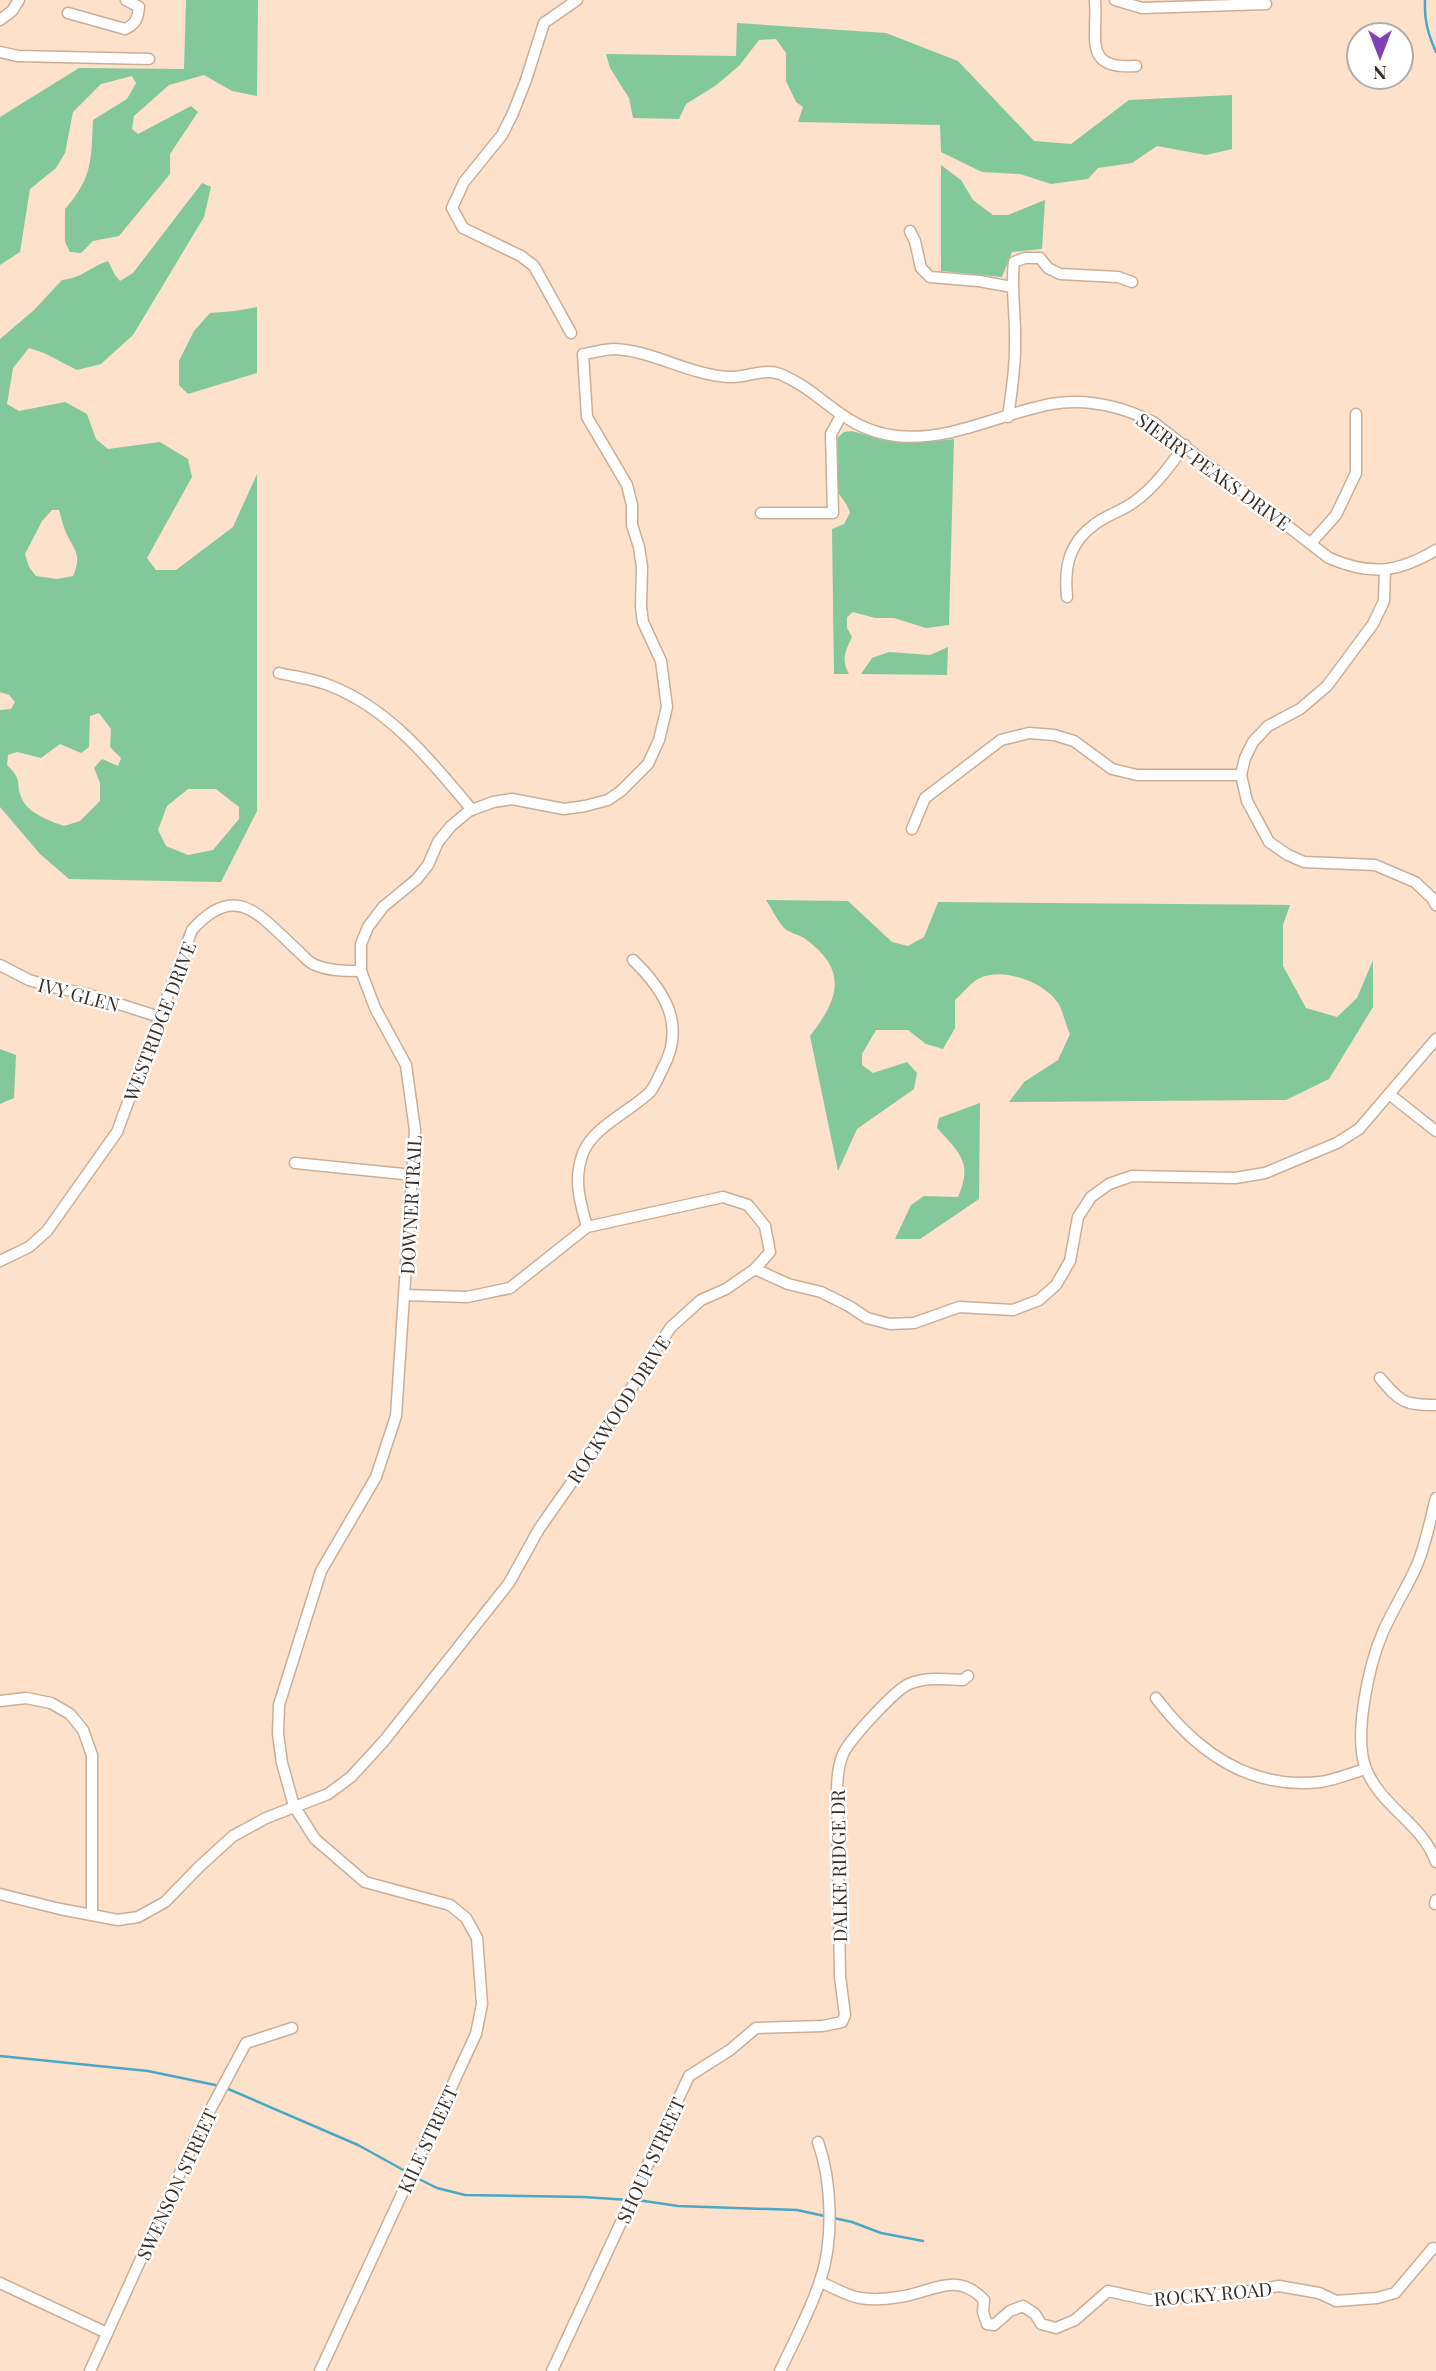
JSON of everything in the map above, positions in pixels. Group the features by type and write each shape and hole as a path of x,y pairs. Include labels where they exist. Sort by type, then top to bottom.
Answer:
{"street":[{"path":"0,20 12,11 19,0"},
{"path":"68,13 125,29 132,26 138,18 139,7 126,0"},
{"path":"571,332 534,266 521,256 463,228 452,208 464,182 502,135 513,113 544,23 577,0"},
{"path":"1095,0 1097,51 1101,59 1106,64 1120,67 1136,66"},
{"path":"1115,0 1142,8 1266,4"},
{"path":"0,52 18,55 149,59"},
{"path":"910,231 921,268 930,277 1012,287"},
{"path":"1008,417 1016,336 1012,287 1014,262 1025,258 1040,258 1048,268 1060,274 1118,277 1132,282"},
{"name":"SIERRY PEAKS DRIVE","path":"583,354 615,349 703,373 728,377 777,373 793,381 841,416 867,429 896,436 946,434 1051,404 1106,404 1132,411 1185,445 1329,558 1350,567 1385,570 1413,563 1436,550"},
{"name":"DOWNER TRAIL","path":"450,1905 365,1882 321,1846 294,1806 282,1763 278,1734 279,1705 321,1571 376,1477 396,1416 415,1130 406,1065 374,1008 361,971 361,944 368,927 383,908 417,879 428,865 438,842 451,826 472,810 493,802 512,799 564,809 608,800 632,783 648,764 659,740 667,707 661,661 643,622 642,567 632,525 632,505 618,468 587,417 583,354"},
{"path":"1311,542 1336,515 1356,473 1356,414"},
{"path":"761,513 833,513 831,434 841,416"},
{"path":"1066,597 1066,564 1079,541 1095,524 1133,503 1162,477 1185,445"},
{"path":"1385,570 1384,601 1373,624 1327,686 1300,709 1268,726 1253,742 1241,775 1247,802 1269,842 1288,855 1304,862 1375,865 1415,882 1436,905"},
{"path":"279,673 330,685 365,704 428,758 472,810"},
{"path":"912,830 925,798 1001,740 1029,733 1054,735 1074,741 1112,769 1137,775 1241,775"},
{"name":"WESTRIDGE DRIVE","path":"0,1261 29,1247 47,1231 117,1132 192,930 206,915 220,907 235,905 252,909 312,963 335,971 361,971"},
{"path":"587,1227 577,1190 583,1152 603,1128 651,1091 672,1051 671,1009 654,980 633,960"},
{"name":"IVY GLEN","path":"0,965 29,980 87,993 160,1017"},
{"path":"404,1295 467,1297 510,1288 587,1227 723,1197 748,1205 765,1226 770,1252 755,1269 788,1284 821,1292 867,1318 890,1324 914,1323 959,1307 1013,1310 1039,1300 1056,1285 1070,1261 1078,1217 1091,1197 1109,1184 1132,1176 1236,1178 1265,1173 1337,1143 1359,1129 1436,1039"},
{"path":"1389,1094 1436,1131"},
{"path":"295,1163 413,1175"},
{"name":"ROCKWOOD DRIVE","path":"0,1894 118,1920 138,1917 165,1902 233,1836 266,1818 328,1794 351,1777 384,1741 509,1583 539,1529 586,1462 671,1327 701,1300 726,1289 755,1269"},
{"path":"1380,1378 1397,1399 1419,1405 1436,1405"},
{"path":"1436,1498 1418,1563 1382,1634 1360,1727 1366,1769 1383,1798 1410,1822 1434,1850 1436,1862"},
{"name":"DALKE RIDGE DR","path":"813,2025 842,2022 845,2015 840,1977 837,1791 838,1769 844,1751 867,1722 907,1685 925,1679 963,1680 968,1676"},
{"path":"1156,1698 1175,1724 1202,1747 1229,1765 1257,1776 1289,1783 1322,1782 1366,1769"},
{"path":"0,1700 26,1699 51,1703 70,1713 83,1730 92,1755 92,1914"},
{"name":"KILE STREET","path":"320,2371 476,2034 482,2004 477,1938 466,1917 450,1905"},
{"name":"SHOUP STREET","path":"552,2371 689,2076 730,2050 757,2028 813,2025"},
{"name":"SWENSON STREET","path":"90,2371 201,2129 246,2043 292,2028"},
{"path":"780,2371 820,2283 827,2256 826,2165 818,2142"},
{"name":"ROCKY ROAD","path":"820,2283 859,2298 899,2297 943,2284 961,2286 975,2291 984,2300 983,2312 988,2324 994,2325 1010,2311 1023,2306 1035,2314 1041,2324 1056,2329 1075,2320 1108,2291 1149,2300 1231,2294 1279,2286 1319,2293 1336,2301 1377,2298 1395,2293 1433,2248"},
{"path":"0,2283 107,2333"}],"green space":[{"path":"186,0 258,0 257,96 232,91 204,75 169,85 134,116 132,129 138,134 191,106 198,112 170,154 170,174 119,236 93,241 81,253 70,252 65,242 65,209 81,187 89,168 93,120 127,99 136,83 132,76 101,84 73,112 65,153 56,168 30,189 20,252 0,265 0,117 79,68 184,69"},
{"path":"737,23 886,33 958,61 1034,141 1071,144 1129,100 1232,95 1232,149 1206,155 1157,146 1132,163 1098,168 1088,179 1051,184 1020,174 982,172 941,152 940,125 798,122 803,107 796,102 786,81 786,53 776,39 759,40 739,66 715,86 686,104 679,119 633,118 629,98 610,68 606,54 736,56"},
{"path":"941,165 961,180 973,200 993,215 1008,215 1045,200 1042,249 1012,252 1002,277 941,271"},
{"path":"202,183 211,187 204,217 133,335 101,364 77,370 29,348 13,368 7,404 19,411 65,402 87,414 96,439 108,449 160,442 188,459 192,477 147,558 156,570 176,570 233,527 257,474 257,811 221,882 69,879 40,854 0,807 0,710 11,709 15,702 9,695 0,692 0,339 34,310 62,280 75,277 108,261 120,281 133,273","holes":["52,510 59,510 76,553 77,563 73,576 57,579 36,576 29,567 25,554 42,521","99,713 111,729 110,747 121,758 118,766 102,759 94,768 100,783 100,801 80,821 64,826 40,816 25,804 18,779 7,765 8,755 17,752 41,758 60,744 81,753 89,747 90,716","188,789 216,789 239,807 239,819 213,850 188,855 166,846 158,830 167,806"]},
{"path":"257,307 257,373 188,394 179,385 179,361 194,331 210,313"},
{"path":"852,431 903,442 954,439 949,625 926,628 894,618 875,618 853,612 847,617 847,628 852,637 845,656 849,674 834,674 832,529 844,524 850,513 836,488 838,437 844,432"},
{"path":"948,647 947,675 861,674 872,658 889,652 930,655"},
{"path":"766,900 848,901 892,942 908,946 924,937 938,902 1290,905 1283,925 1283,966 1306,1008 1337,1017 1357,998 1373,960 1373,1007 1329,1079 1286,1100 1009,1102 1024,1082 1058,1060 1070,1034 1060,1005 1052,995 1022,978 989,975 973,982 955,1000 955,1028 943,1049 926,1044 908,1030 876,1030 862,1054 862,1065 873,1073 907,1062 917,1073 914,1089 857,1129 838,1171 810,1036 828,1010 833,997 833,973 818,950 804,938 784,928"},
{"path":"0,1049 16,1055 14,1098 0,1104"},
{"path":"980,1103 979,1199 920,1239 895,1239 911,1205 924,1196 958,1197 964,1167 958,1152 937,1128 939,1118"}],"waterway":[{"path":"1425,0 1427,27 1436,52"},
{"path":"0,2056 148,2071 220,2086"},
{"path":"226,2088 358,2145 407,2172"},
{"path":"413,2176 437,2188 465,2195 584,2197 678,2206 797,2210 852,2222 881,2233 923,2241"}]}
